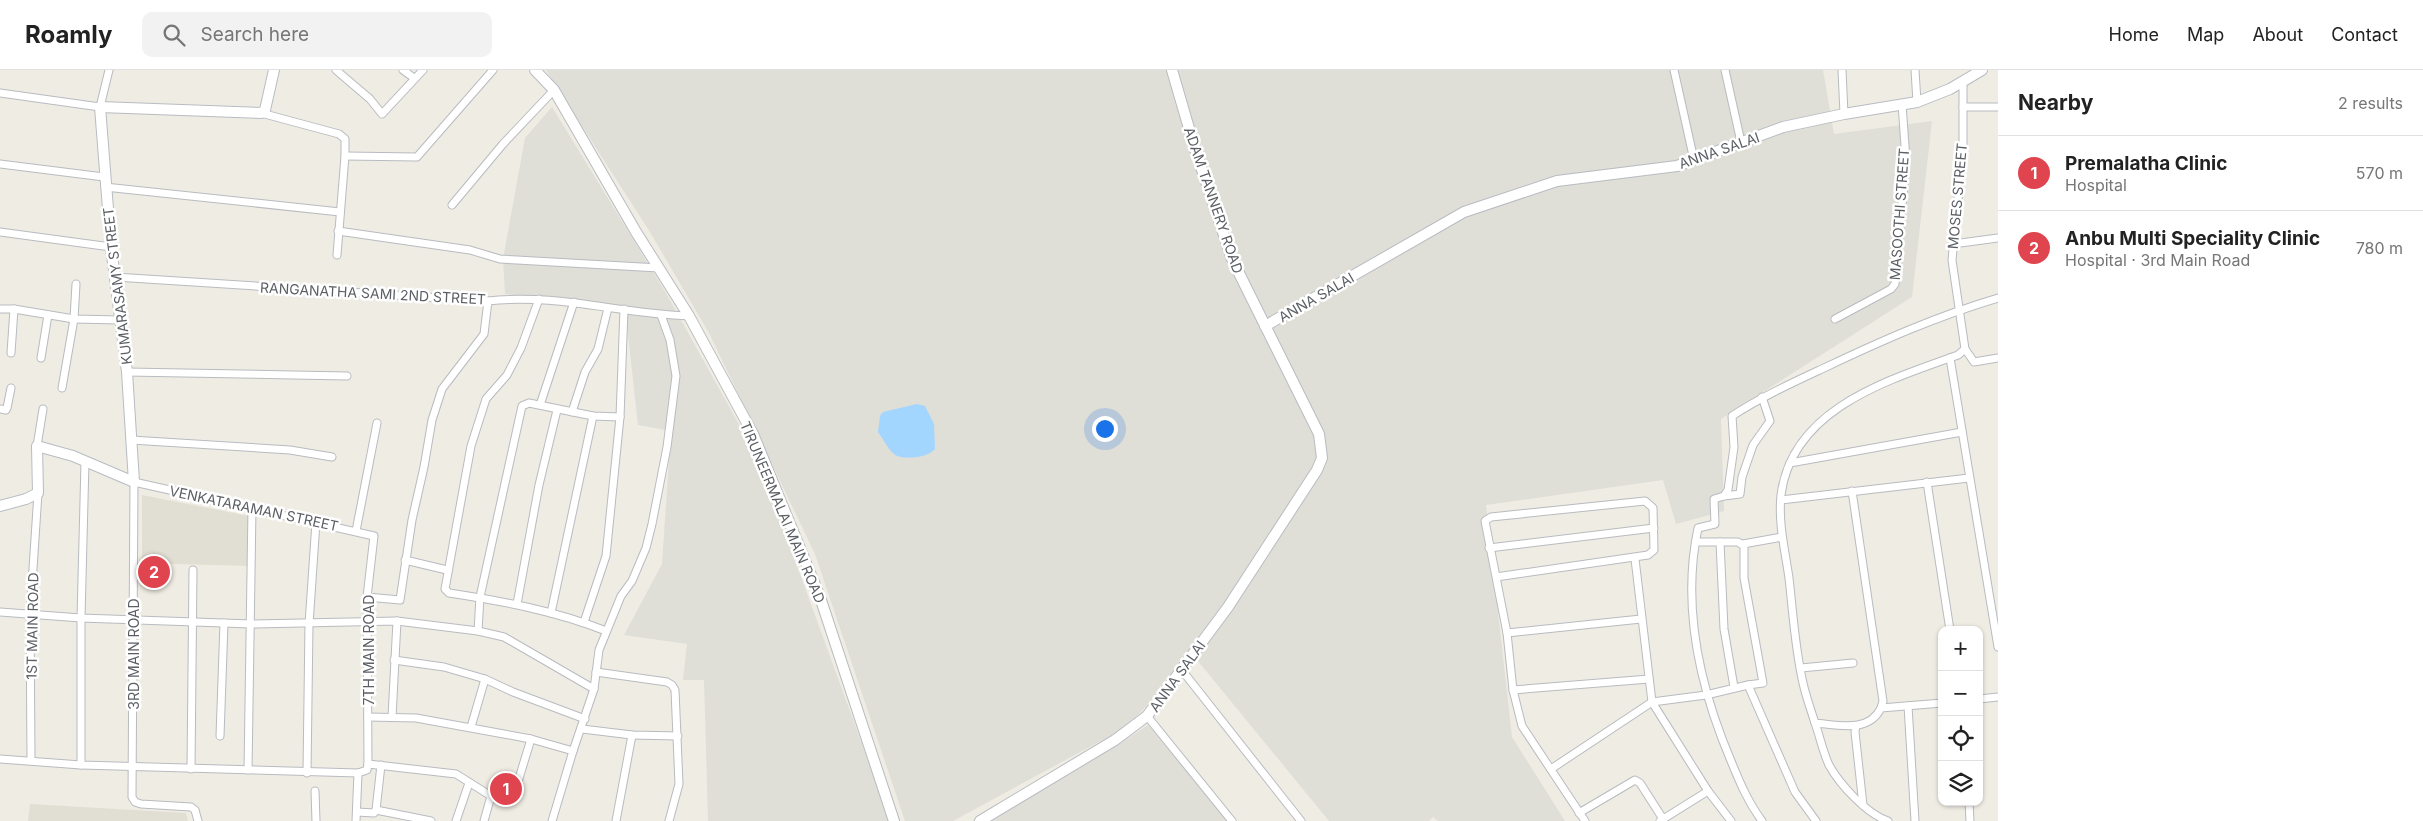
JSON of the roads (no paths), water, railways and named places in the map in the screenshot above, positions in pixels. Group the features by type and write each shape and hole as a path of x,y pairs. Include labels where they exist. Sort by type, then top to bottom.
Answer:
{"street":[{"path":"100,106 109,70"},
{"path":"262,114 265,110 274,70"},
{"path":"336,70 370,99 382,114 423,70"},
{"path":"403,70 414,78"},
{"path":"346,156 417,157 493,70"},
{"name":"TIRUNEERMALAI MAIN ROAD","path":"535,70 554,90 689,316 753,434 816,589 894,821"},
{"name":"ADAM TANNERY ROAD","path":"1172,70 1195,149 1232,259 1265,326"},
{"path":"1674,70 1694,160"},
{"path":"1725,70 1741,142"},
{"path":"1842,70 1844,114"},
{"path":"1915,70 1917,102"},
{"name":"ANNA SALAI","path":"980,821 1115,740 1147,716 1180,669 1228,607 1317,470 1322,458 1319,434 1265,326 1464,212 1557,181 1677,166 1783,127 1844,114 1917,102 1963,82 1982,70"},
{"name":"MOSES STREET","path":"1963,82 1960,197 1953,244 1953,274 1965,349"},
{"path":"452,205 503,144 554,90"},
{"path":"0,93 100,106 262,114 339,134 345,139 346,156 337,255"},
{"name":"MASOOTHI STREET","path":"1835,319 1891,289 1896,284 1906,160 1902,104"},
{"name":"KUMARASAMY STREET","path":"100,106 110,247 127,372 134,482"},
{"path":"1963,107 1998,107"},
{"path":"0,164 105,182 340,212"},
{"path":"338,231 470,250 500,259 659,268"},
{"path":"0,232 110,247"},
{"path":"1953,244 1998,238"},
{"name":"RANGANATHA SAMI 2ND STREET","path":"115,277 488,301 511,298 539,299 574,302 661,315 689,316"},
{"path":"62,388 74,319 76,284"},
{"path":"1724,496 1728,490 1734,447 1732,416 1762,397 1887,338 1958,310 1998,298"},
{"path":"539,299 521,348 507,375 486,399 472,446 444,585 449,593 517,604 584,622 606,631"},
{"path":"367,597 400,600 405,560 435,412 442,390 484,334 488,301"},
{"path":"540,405 574,302"},
{"path":"572,412 585,372 598,349 608,308"},
{"path":"0,309 14,309 74,319 120,320"},
{"path":"11,353 14,309"},
{"path":"584,622 606,556 620,417 624,309"},
{"path":"41,358 48,315"},
{"path":"552,821 594,690 599,650 621,596 632,581 646,548 667,447 676,376 670,340 661,315"},
{"path":"1888,821 1874,815 1863,806 1829,764 1815,723 1801,668 1782,537 1781,500 1790,463 1802,441 1813,426 1838,407 1874,389 1950,358 1965,349 1974,362 1998,358"},
{"path":"1950,358 1998,647"},
{"path":"127,372 347,376"},
{"path":"0,410 6,410 7,408 11,388"},
{"path":"1762,397 1770,416 1769,423 1753,445 1742,477 1740,494 1714,499 1715,524 1699,527 1691,596 1694,638 1706,695 1748,800 1762,821"},
{"path":"478,631 480,597 522,406 529,403 593,416 620,417"},
{"path":"0,506 26,499 38,493 37,446 43,409"},
{"path":"517,604 539,485 557,410"},
{"path":"551,613 593,416"},
{"path":"356,531 377,423"},
{"path":"1790,463 1962,432"},
{"path":"131,440 290,450 332,457"},
{"path":"37,446 73,456 134,482"},
{"path":"81,765 81,618 85,462"},
{"path":"1781,500 1969,478"},
{"name":"VENKATARAMAN STREET","path":"134,482 374,536"},
{"name":"3RD MAIN ROAD","path":"134,482 132,797 135,802 141,804 191,807 195,810 198,821"},
{"path":"1927,482 1949,626"},
{"path":"1815,723 1856,726 1872,721 1881,708 1883,701 1852,491"},
{"name":"1ST MAIN ROAD","path":"31,760 30,614 38,493"},
{"path":"1496,578 1635,559 1652,552 1654,528 1652,508 1645,501 1491,517 1485,521 1489,548 1507,633 1513,690 1522,726 1585,821"},
{"path":"248,770 252,508"},
{"path":"307,772 309,624 316,522"},
{"path":"1489,548 1654,528"},
{"name":"7TH MAIN ROAD","path":"368,764 367,597 374,536"},
{"path":"1696,542 1743,544 1782,537"},
{"path":"1720,542 1724,629 1734,687"},
{"path":"1743,544 1744,578 1763,683"},
{"path":"1635,559 1652,702 1708,791 1731,821"},
{"path":"405,560 447,570"},
{"path":"191,768 194,570"},
{"path":"0,612 81,618 133,618 251,624 397,621 478,631 504,637 594,690"},
{"path":"1507,633 1641,620"},
{"path":"392,717 397,621"},
{"path":"220,736 224,623"},
{"path":"394,660 444,667 485,678 513,692 585,720"},
{"path":"1801,668 1852,663"},
{"path":"1180,669 1301,821"},
{"path":"596,672 672,685 675,690 679,784 669,821"},
{"path":"471,728 485,678"},
{"path":"1513,690 1649,679"},
{"path":"1551,769 1652,702 1706,695 1734,687 1772,681"},
{"path":"1748,685 1795,792 1816,821"},
{"path":"1983,699 1998,697"},
{"path":"1881,708 1938,703"},
{"path":"1908,706 1915,821"},
{"path":"1147,716 1232,821"},
{"path":"368,717 416,718 531,739 573,752"},
{"path":"1856,726 1855,732 1863,806"},
{"path":"582,729 632,735 678,736"},
{"path":"616,821 632,735"},
{"path":"0,758 81,765 358,773 367,770 368,764 381,765 456,774 491,796 504,800 513,798 531,739"},
{"path":"376,810 381,765"},
{"path":"356,821 358,773"},
{"path":"1579,813 1635,780 1640,783 1661,820 1708,791"},
{"path":"456,821 469,783"},
{"path":"315,791 316,821"},
{"path":"484,821 491,796"},
{"path":"1968,806 1970,821"},
{"path":"357,812 374,813 376,810 431,821"}],"water":[{"path":"917,404 925,406 934,424 935,449 920,457 908,458 897,456 878,432 880,416 883,412"}],"place":[{"name":"Anbu Multi Speciality Clinic","path":"154,572"},
{"name":"Premalatha Clinic","path":"506,789"}]}
